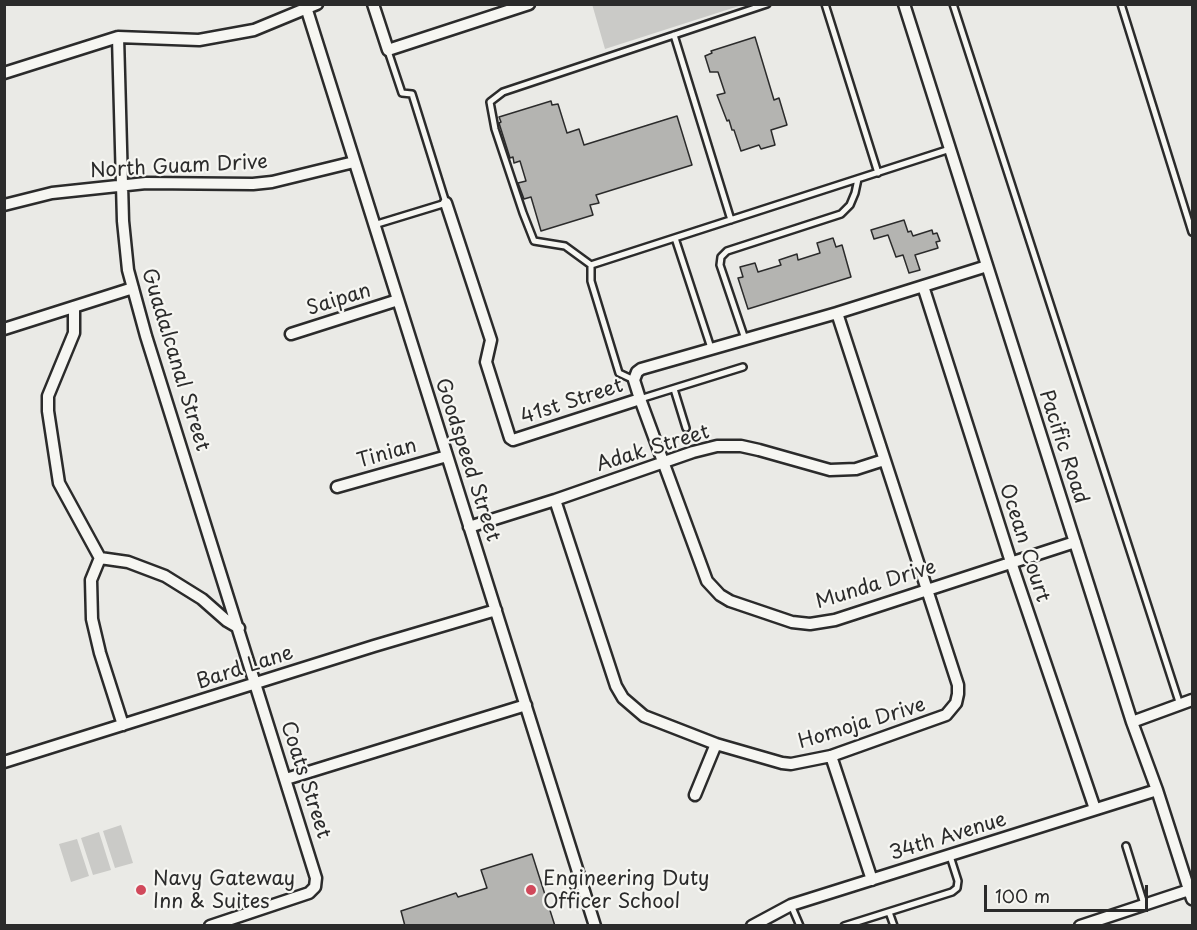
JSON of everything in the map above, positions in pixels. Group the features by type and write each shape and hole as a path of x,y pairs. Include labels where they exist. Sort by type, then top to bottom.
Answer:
{"street":[{"path":"373,4 388,50 529,4"},
{"name":"Pacific Road","path":"904,4 1132,722 1157,789 1191,895"},
{"path":"4,73 118,37 199,40 219,38 279,22 309,6"},
{"name":"Goodspeed Street","path":"309,6 354,162 595,926"},
{"name":"Guadalcanal Street","path":"118,37 125,244 133,288 256,684"},
{"name":"North Guam Drive","path":"4,205 52,193 122,186 175,183 272,183 354,162"},
{"name":"41st Street","path":"446,203 491,340 486,362 510,438 513,440 640,399 634,381 637,372 641,369 837,313 987,266"},
{"name":"Ocean Court","path":"923,286 1011,562 1095,809"},
{"path":"4,329 133,288"},
{"name":"Saipan","path":"291,334 398,300"},
{"path":"74,307 74,333 48,396 48,411 59,483 100,558"},
{"name":"Homoja Drive","path":"555,500 614,680 623,698 644,716 716,744 791,764 831,756 941,718 953,709 958,694 958,685 837,313"},
{"name":"Munda Drive","path":"640,399 704,574 713,589 730,601 792,622 810,624 835,620 927,588 1075,542"},
{"name":"Adak Street","path":"469,527 705,448 729,446 759,450 830,470 856,469 884,460"},
{"name":"Tinian","path":"337,487 447,456"},
{"path":"100,558 128,562 165,576 202,599 227,621 239,628"},
{"path":"100,558 91,580 92,619 123,726"},
{"name":"Bard Lane","path":"4,762 496,610"},
{"name":"Coats Street","path":"210,926 309,893 315,886 316,874 256,684"},
{"path":"1132,722 1192,700"},
{"path":"286,779 526,705"},
{"path":"696,795 716,744"},
{"path":"831,756 872,880"},
{"name":"34th Avenue","path":"752,926 791,905 1157,789"},
{"path":"1080,926 1144,904 1191,895"}],"lane":[{"path":"591,265 565,246 534,241 495,129 490,102 503,92 767,4"},
{"path":"825,4 878,172"},
{"path":"953,4 1180,705"},
{"path":"1120,4 1192,232"},
{"path":"674,35 731,220"},
{"path":"374,225 446,203 412,94 402,93 388,50"},
{"path":"591,265 950,149"},
{"path":"745,339 720,265 721,257 727,251 841,214 853,199 858,179"},
{"path":"675,238 711,348"},
{"path":"591,265 591,281 620,373 634,381"},
{"path":"640,399 743,367"},
{"path":"674,389 686,428"},
{"path":"1126,846 1144,904"},
{"path":"844,926 952,892 957,888 958,880 950,856"},
{"path":"791,905 800,926"},
{"path":"889,912 894,926"}],"shaded area":[{"path":"592,4 742,4 742,5 605,49"},
{"path":"121,825 133,863 115,868 103,831"},
{"path":"99,832 111,870 93,875 81,838"},
{"path":"77,839 89,876 71,882 59,844"}],"building":[{"path":"755,37 774,100 779,98 787,125 771,130 775,145 761,149 759,145 741,151 734,130 729,120 727,121 717,95 725,93 718,72 710,72 705,56 712,53 711,51"},
{"path":"551,101 552,105 558,104 567,133 579,129 584,145 677,116 692,165 596,195 599,203 590,205 593,215 541,231 531,197 524,199 518,183 526,181 520,161 514,163 513,157 510,158 499,117"},
{"path":"904,220 908,232 911,231 913,236 932,230 933,234 937,233 940,241 936,242 938,248 915,255 920,270 909,273 903,255 896,257 888,235 874,239 871,230"},
{"path":"833,238 836,247 842,245 851,277 748,309 738,278 743,277 740,267 755,263 758,272 781,265 779,260 797,254 798,260 820,253 817,243"},
{"name":"Engineering Duty Officer School","path":"532,854 555,926 405,926 401,911 456,893 458,897 487,888 481,870"}],"place":[{"name":"Navy Gateway Inn & Suites","path":"141,890"},
{"name":"Engineering Duty Officer School","path":"531,890"}]}
